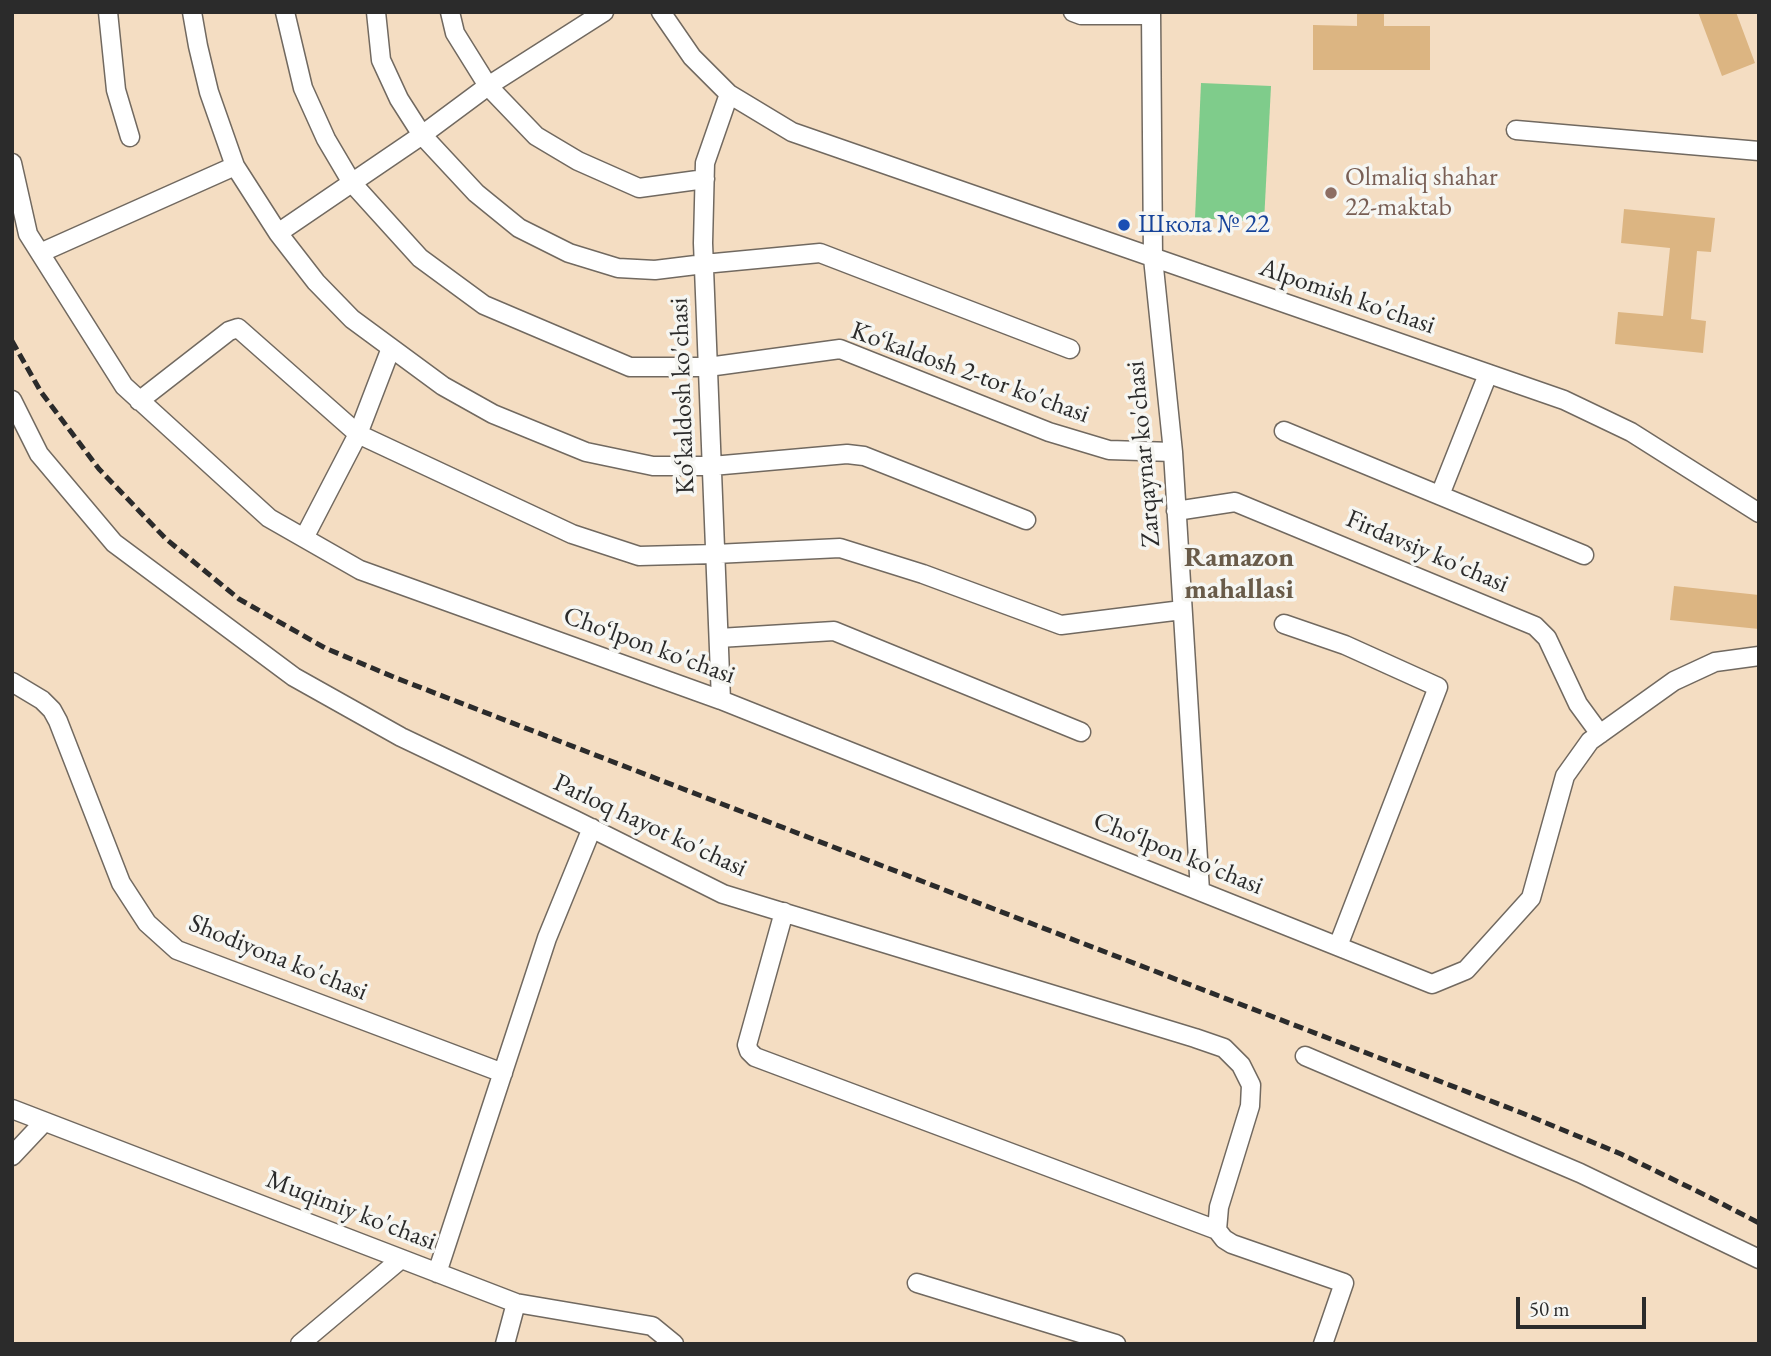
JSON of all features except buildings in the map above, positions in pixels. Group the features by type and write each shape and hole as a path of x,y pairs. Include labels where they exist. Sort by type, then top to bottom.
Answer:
{"street":[{"path":"108,12 116,90 130,137"},
{"path":"192,12 209,92 235,166 278,233 316,282 352,319 443,386 493,414 586,452 653,466 712,466 848,454 864,456 1027,520"},
{"name":"Ko‘kaldosh 2-tor ko'chasi","path":"285,12 303,89 326,139 352,183 420,258 484,305 630,367 708,367 840,349 1049,432 1109,450 1173,452"},
{"path":"376,12 381,60 422,135 476,193 519,228 569,253 618,268 655,270 820,253 1070,349"},
{"path":"450,12 455,33 488,86 536,136 578,161 639,188 705,179"},
{"path":"278,233 422,135 488,86 604,12"},
{"name":"Alpomish ko'chasi","path":"661,12 692,57 729,94 792,132 1564,400 1631,432 1759,513"},
{"path":"1073,12 1081,15 1151,13"},
{"name":"Zarqaynar ko'chasi","path":"1151,13 1153,258 1173,452 1200,891"},
{"name":"Ko‘kaldosh ko'chasi","path":"721,700 704,264 705,163 729,94"},
{"path":"1516,130 1759,151"},
{"name":"Cho‘lpon ko'chasi","path":"12,163 28,234 124,386 269,518 360,570 721,700 1432,984 1466,970 1531,898 1565,776 1590,741 1600,734"},
{"path":"40,253 235,166"},
{"path":"139,401 229,331 238,328 358,434 572,534 639,556 840,548 1061,625 1182,610"},
{"path":"304,538 358,434 390,348"},
{"path":"1440,495 1488,374"},
{"name":"Parloq hayot ko'chasi","path":"12,400 17,421 39,454 114,543 294,677 401,737 723,894 1224,1048 1241,1065 1251,1085 1250,1106 1219,1207 1217,1230"},
{"path":"1284,431 1584,555"},
{"name":"Firdavsiy ko'chasi","path":"1176,511 1235,502 1535,626 1547,638 1578,704 1600,734"},
{"path":"1284,624 1345,645 1438,687 1338,946"},
{"path":"719,638 834,631 1081,732"},
{"path":"1600,734 1674,681 1715,662 1759,656"},
{"name":"Shodiyona ko'chasi","path":"12,682 42,700 52,710 121,883 147,923 177,950 503,1073"},
{"path":"437,1272 547,938 592,828"},
{"path":"784,912 747,1045 755,1057 1217,1230 1232,1244 1344,1283 1323,1344"},
{"path":"1305,1056 1580,1173 1759,1259"},
{"name":"Muqimiy ko'chasi","path":"12,1109 516,1303 652,1326 674,1344"},
{"path":"12,1156 44,1122"},
{"path":"300,1344 401,1259"},
{"path":"917,1283 1116,1344"},
{"path":"505,1344 516,1303"}],"green space":[{"path":"1201,83 1271,86 1264,222 1195,218"}],"railway":[{"path":"12,341 41,392 99,469 166,539 239,599 325,648 396,678 1522,1113 1621,1154 1759,1223"}],"place":[{"name":"Olmaliq shahar 22-maktab","path":"1331,193"},
{"name":"Школа № 22","path":"1124,225"}],"district":[{"name":"Ramazon mahallasi","path":"1239,574"}]}
